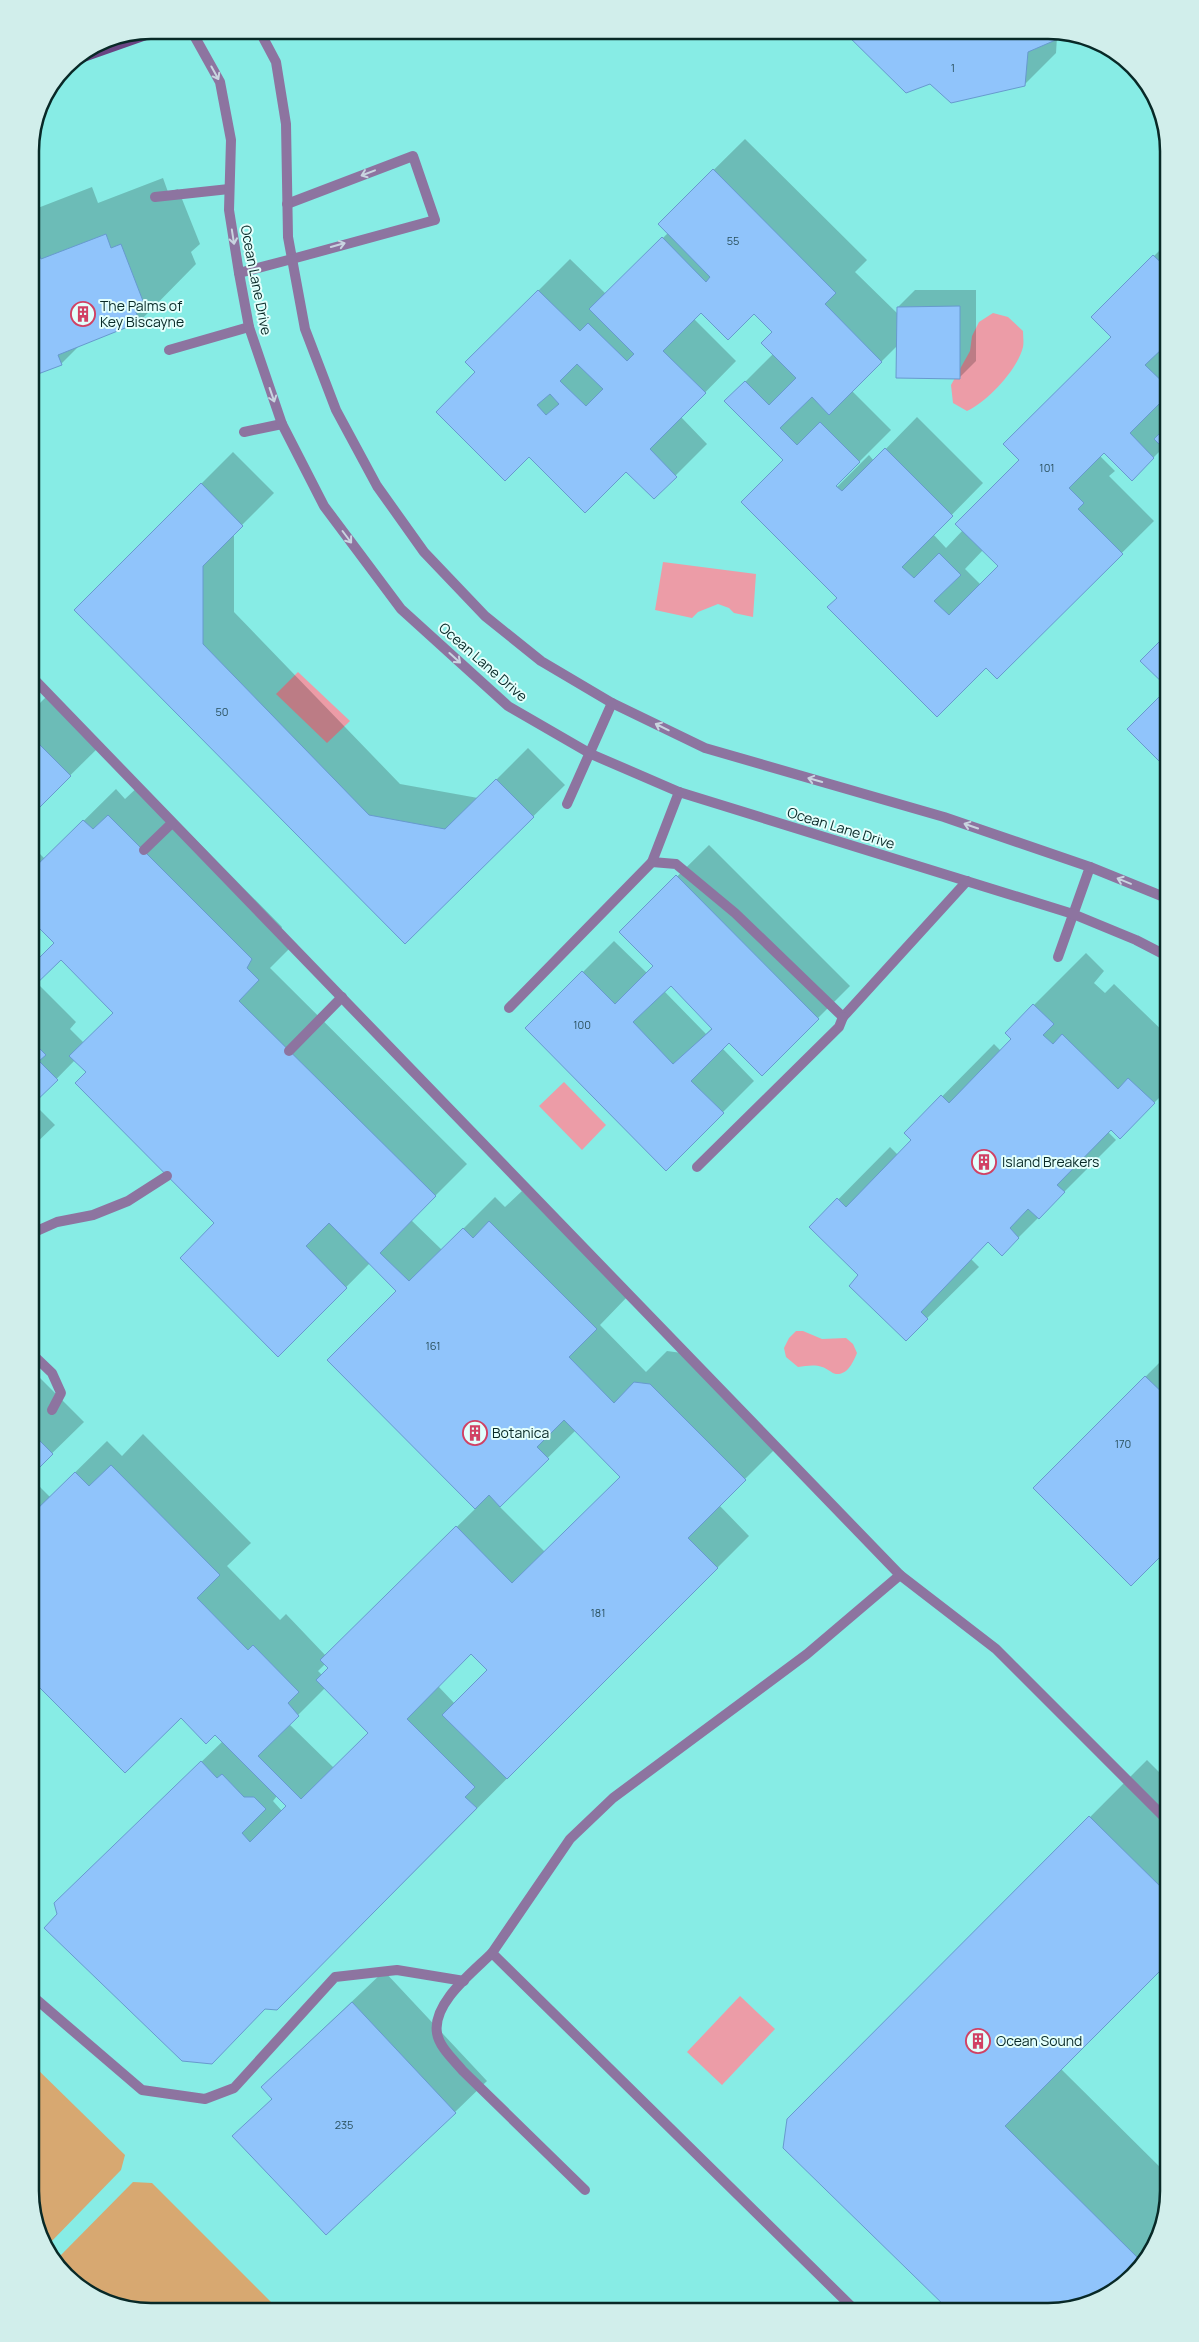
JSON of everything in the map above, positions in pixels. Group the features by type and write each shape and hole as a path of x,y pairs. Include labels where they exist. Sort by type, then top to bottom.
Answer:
{"main road":[{"path":"101,51 128,41"}],"street":[{"name":"Ocean Lane Drive","path":"196,39 220,82 230,140 229,210 239,273 249,328 282,424 324,506 401,609 508,706 591,754 679,792 1073,914 1136,940 1160,952"},
{"path":"264,39 276,62 286,124 288,237 305,329 336,410 377,486 424,552 492,622 541,661 612,703 706,748 944,817 1090,867 1160,895"},
{"path":"239,273 435,220 414,156 288,204"},
{"path":"155,197 229,189"},
{"path":"169,350 249,328"},
{"path":"244,432 282,424"},
{"path":"39,684 900,1575 996,1649 1160,1813"},
{"path":"567,804 591,754 612,703"},
{"path":"509,1008 652,862 679,792"},
{"path":"144,850 172,823"},
{"path":"652,862 676,864 735,913 843,1017"},
{"path":"1058,957 1090,867"},
{"path":"698,1167 839,1027 843,1017 967,881"},
{"path":"289,1051 342,998"},
{"path":"39,1230 57,1222 92,1215 128,1201 167,1176"},
{"path":"39,1361 52,1373 61,1394 52,1410"},
{"path":"585,2190 446,2052 437,2033 439,2014 452,1994 492,1953 570,1839 613,1798 807,1654 900,1575"},
{"path":"492,1953 847,2303"},
{"path":"39,2002 142,2090 206,2099 234,2088 336,1978 397,1970 464,1981"}],"shaded area":[{"path":"993,313 1008,317 1023,331 1023,347 1015,365 1001,384 975,407 967,411 953,403 951,385 970,351 972,336 979,322"},
{"path":"663,562 756,574 753,617 734,613 729,608 718,604 698,612 692,618 655,610"},
{"path":"298,672 350,721 327,743 276,694"},
{"path":"564,1082 606,1125 582,1150 539,1106"},
{"path":"796,1331 803,1331 822,1339 846,1338 853,1344 857,1353 850,1367 840,1374 836,1374 816,1366 798,1367 786,1357 784,1348 789,1338"},
{"path":"740,1996 775,2029 722,2085 687,2052"},
{"path":"39,2071 125,2155 121,2170 51,2242 41,2213 39,2198"},
{"path":"133,2182 152,2183 272,2303 144,2303 122,2299 108,2295 83,2280 60,2256"}],"building":[{"path":"851,39 1057,39 1028,52 1025,86 951,103 930,84 906,93"},
{"path":"713,169 836,293 825,304 882,362 829,415 812,397 780,428 797,445 820,422 860,462 836,486 842,491 885,448 953,516 902,567 914,578 939,553 961,575 934,601 949,615 998,566 955,524 1019,460 1003,444 1111,337 1091,317 1153,255 1160,262 1160,351 1145,365 1160,379 1160,403 1130,433 1154,458 1132,481 1104,453 1069,488 1084,503 1078,509 1123,554 997,679 986,668 937,717 827,607 837,598 741,502 783,460 724,401 745,381 769,405 796,378 761,343 772,332 754,314 728,340 701,313 663,351 706,393 650,449 677,477 654,499 626,472 585,513 529,457 505,481 436,412 475,372 465,362 538,290 580,331 588,323 627,361 634,354 589,309 662,237 706,282 710,277 658,224","holes":["577,364 603,389 586,406 560,381","550,394 559,404 546,415 537,405"]},
{"name":"The Palms of Key Biscayne","path":"106,234 111,248 121,244 143,301 133,305 140,322 58,355 62,365 39,374 39,254 41,259"},
{"path":"960,306 960,379 896,378 897,307"},
{"path":"1160,433 1160,445 1154,439"},
{"path":"201,483 243,526 203,566 203,644 369,815 445,829 496,779 534,817 405,944 74,610"},
{"path":"1160,641 1160,680 1140,661"},
{"path":"1160,696 1160,762 1127,729"},
{"path":"39,744 71,776 39,808"},
{"name":"Botanica","path":"108,815 252,959 247,968 259,980 239,1001 436,1196 380,1253 409,1281 463,1228 473,1238 489,1221 597,1329 569,1357 614,1403 634,1382 650,1384 746,1480 688,1538 718,1568 507,1779 442,1715 487,1670 471,1654 407,1719 475,1787 465,1797 477,1808 277,2010 265,2009 212,2064 182,2061 44,1928 57,1914 54,1903 201,1761 217,1778 222,1774 244,1797 254,1797 266,1809 242,1833 250,1842 286,1806 215,1735 206,1744 181,1718 125,1773 39,1687 39,1507 75,1472 89,1486 111,1465 220,1575 197,1598 248,1650 253,1645 299,1692 288,1703 299,1716 258,1756 301,1799 368,1733 316,1680 328,1668 320,1660 456,1526 512,1583 620,1477 564,1420 537,1447 549,1459 500,1507 489,1495 475,1509 327,1360 396,1291 329,1223 306,1246 347,1288 278,1357 180,1258 214,1223 75,1083 86,1072 69,1056 113,1013 61,960 39,981 39,958 54,943 39,928 39,863 83,820 93,829"},
{"path":"676,875 819,1019 762,1076 729,1043 691,1081 724,1113 666,1171 525,1028 582,971 615,1004 653,966 619,932","holes":["671,986 712,1029 673,1064 633,1022"]},
{"name":"Island Breakers","path":"1033,1004 1054,1024 1043,1035 1053,1044 1062,1034 1118,1089 1128,1078 1155,1103 1120,1139 1111,1130 1057,1185 1065,1192 1039,1219 1028,1209 1010,1228 1019,1238 1002,1256 988,1242 921,1312 928,1319 906,1341 849,1286 858,1275 809,1227 837,1198 846,1207 911,1140 904,1133 941,1095 949,1103 1011,1039 1005,1033"},
{"path":"39,1048 46,1055 39,1061"},
{"path":"39,1061 58,1080 39,1098"},
{"path":"1145,1376 1160,1390 1160,1557 1131,1586 1033,1488"},
{"path":"39,1440 53,1454 39,1468"},
{"name":"Ocean Sound","path":"1089,1816 1160,1886 1160,1971 1005,2126 1138,2258 1122,2275 1104,2288 1091,2295 1055,2303 942,2303 783,2148 787,2119"},
{"path":"352,2002 456,2113 326,2235 232,2136 272,2099 261,2087"}],"place":[{"name":"The Palms of Key Biscayne","path":"83,314"},
{"name":"Island Breakers","path":"984,1162"},
{"name":"Botanica","path":"475,1433"},
{"name":"Ocean Sound","path":"978,2041"}]}
